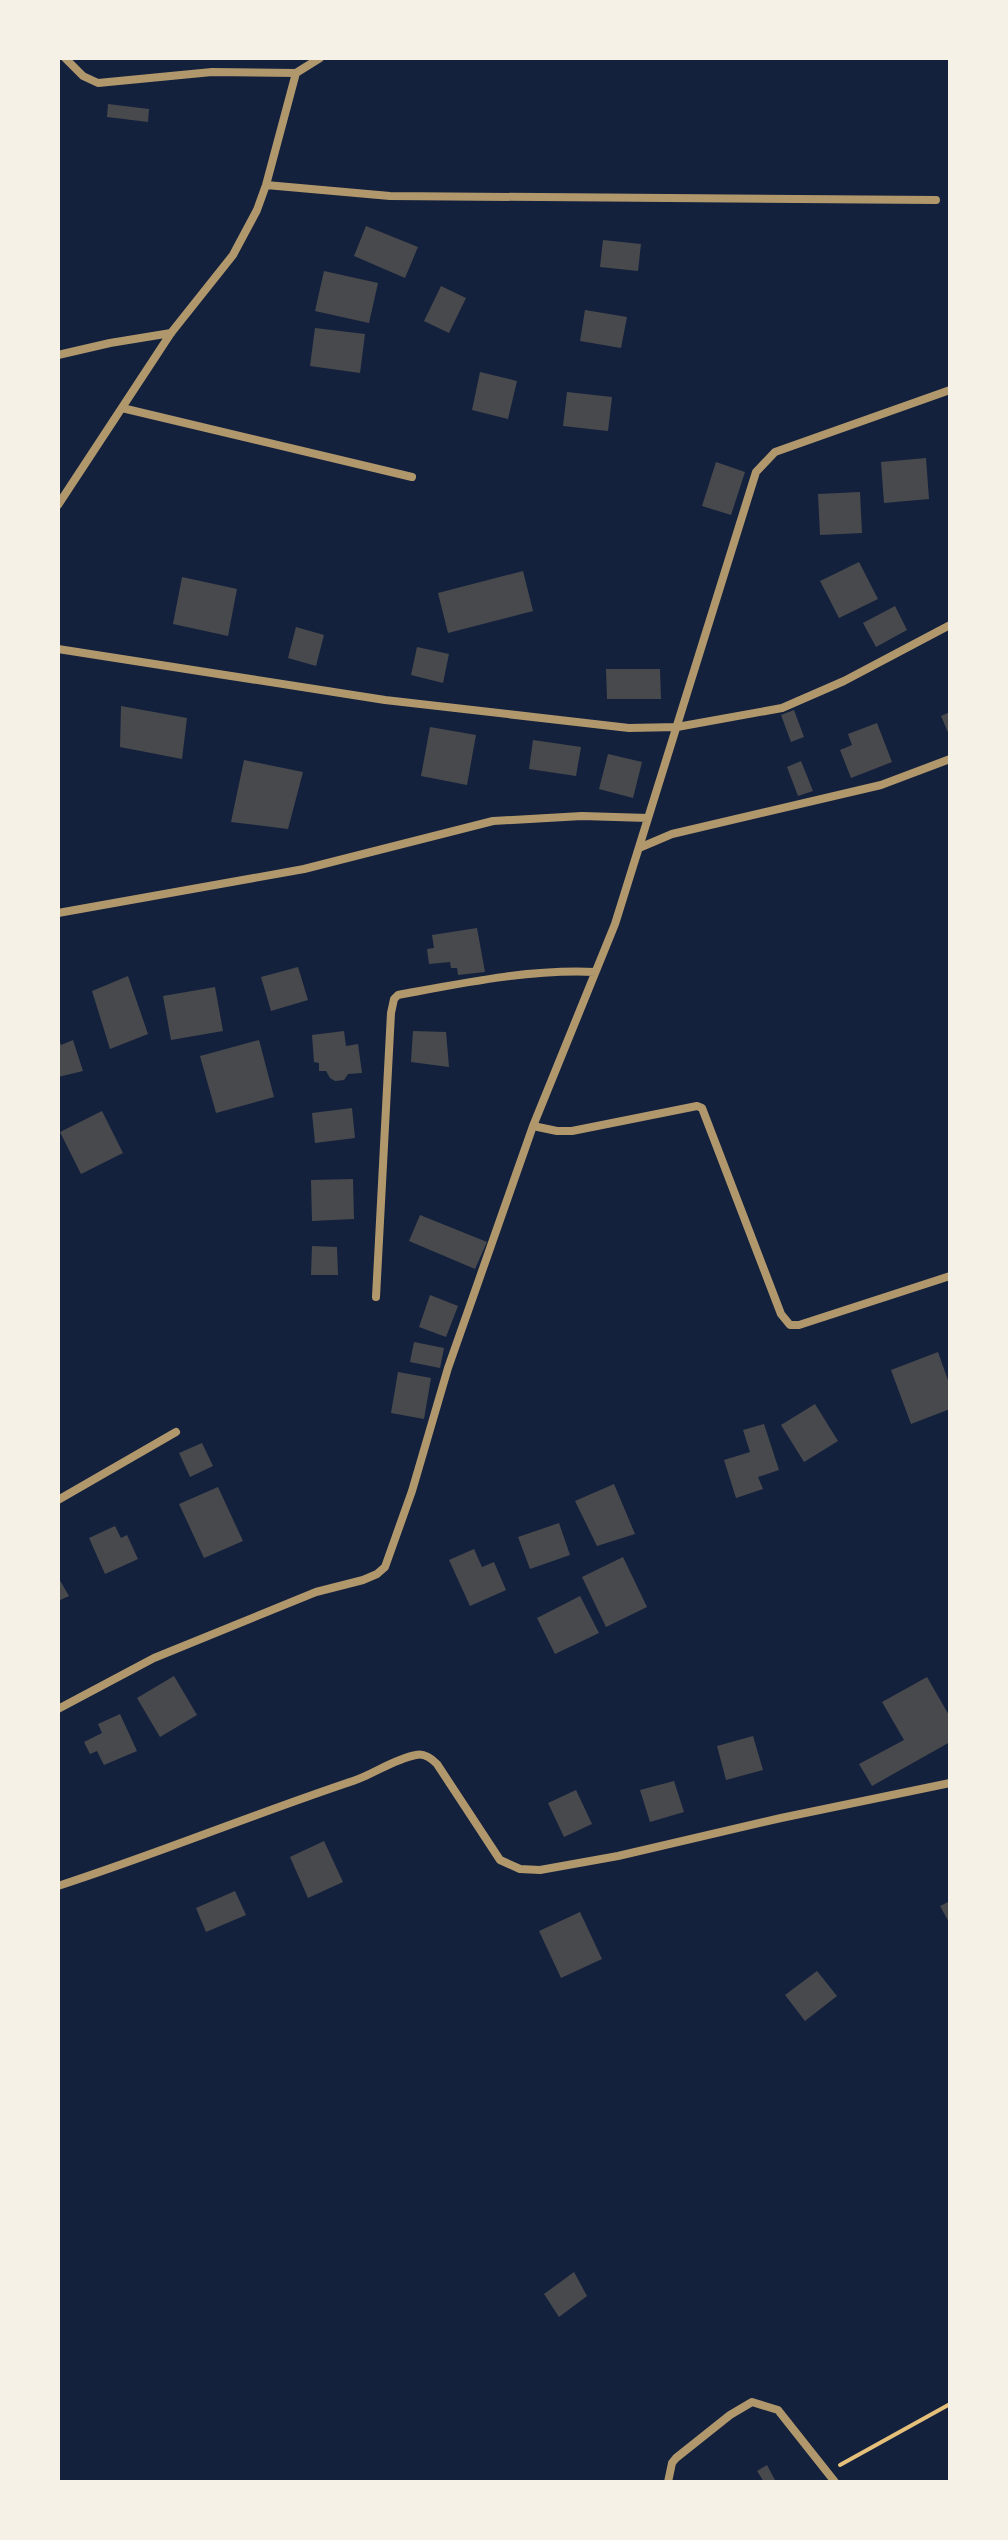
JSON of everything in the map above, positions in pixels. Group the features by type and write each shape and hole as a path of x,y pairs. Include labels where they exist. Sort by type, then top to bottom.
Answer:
{"street":[{"path":"65,58 83,76 98,83 212,72 296,73 320,58"},
{"path":"58,505 171,333 233,255 257,210 266,185 296,73"},
{"path":"266,185 390,196 936,200"},
{"path":"58,355 171,333"},
{"path":"58,1709 154,1658 316,1592 363,1580 382,1571 412,1491 448,1368 533,1126 615,924 751,484 762,464 775,452 950,390"},
{"path":"122,408 412,477"},
{"path":"58,649 385,700 629,728 677,727 782,708 844,681 950,625"},
{"path":"639,848 682,832 881,785 950,759"},
{"path":"58,913 304,869 493,821 582,816 648,818"},
{"path":"376,1297 394,999 398,995 493,978 566,970 595,972"},
{"path":"533,1126 572,1131 697,1106 702,1108 781,1314 790,1325 799,1325 950,1276"},
{"path":"58,1500 176,1432"},
{"path":"58,1886 148,1857 297,1799 357,1780 418,1754 430,1757 437,1764 500,1860 520,1869 540,1870 618,1856 950,1783"},
{"path":"668,2482 676,2458 730,2415 752,2402 778,2410 835,2482"}],"path":[{"path":"827,2472 950,2404"}],"building":[{"path":"108,104 149,109 148,122 107,117"},
{"path":"366,226 418,247 405,278 354,256"},
{"path":"603,240 641,244 638,271 600,267"},
{"path":"324,271 378,283 369,323 315,311"},
{"path":"441,286 466,298 449,333 424,321"},
{"path":"585,310 627,317 621,348 580,341"},
{"path":"315,328 365,334 360,373 310,366"},
{"path":"480,372 517,381 508,419 472,410"},
{"path":"567,392 612,397 608,431 563,426"},
{"path":"926,458 929,499 884,503 881,462"},
{"path":"716,462 745,472 731,515 702,506"},
{"path":"860,492 862,533 820,535 818,494"},
{"path":"859,562 878,599 839,618 820,581"},
{"path":"523,571 533,611 448,633 438,593"},
{"path":"182,577 237,589 228,636 173,624"},
{"path":"895,606 907,630 876,647 863,623"},
{"path":"296,627 324,635 316,666 288,658"},
{"path":"417,647 449,654 443,683 411,675"},
{"path":"606,669 660,669 661,699 607,699"},
{"path":"121,706 187,718 182,759 120,747"},
{"path":"794,710 804,737 791,742 781,715"},
{"path":"950,712 950,737 941,716"},
{"path":"877,723 892,762 851,778 840,750 852,745 848,734"},
{"path":"430,727 476,735 467,785 421,776"},
{"path":"533,740 581,747 576,776 529,769"},
{"path":"608,754 642,762 633,798 599,789"},
{"path":"244,760 303,772 288,829 231,822"},
{"path":"801,761 813,791 798,796 787,767"},
{"path":"477,928 485,972 458,975 457,968 451,968 450,962 429,964 427,949 434,948 432,935"},
{"path":"298,967 308,1000 271,1011 261,977"},
{"path":"128,976 148,1034 110,1049 92,991"},
{"path":"215,987 223,1031 171,1040 163,996"},
{"path":"344,1031 346,1046 358,1044 362,1073 348,1074 344,1080 335,1081 326,1071 319,1071 319,1063 314,1062 312,1035"},
{"path":"413,1031 446,1032 449,1067 411,1062"},
{"path":"58,1036 61,1045 73,1040 83,1071 58,1077"},
{"path":"259,1040 274,1097 216,1113 200,1056"},
{"path":"352,1108 355,1138 315,1143 312,1113"},
{"path":"102,1111 123,1153 81,1174 60,1132"},
{"path":"353,1179 354,1219 312,1221 311,1180"},
{"path":"420,1215 487,1242 475,1269 409,1241"},
{"path":"312,1246 337,1247 338,1275 311,1275"},
{"path":"430,1295 458,1306 446,1337 419,1327"},
{"path":"414,1342 444,1348 440,1368 410,1362"},
{"path":"938,1352 950,1386 950,1409 911,1424 891,1370"},
{"path":"398,1372 431,1378 424,1419 391,1413"},
{"path":"815,1404 838,1441 804,1462 781,1425"},
{"path":"764,1424 779,1470 758,1477 763,1489 736,1498 724,1460 750,1452 743,1430"},
{"path":"202,1443 213,1466 190,1477 179,1453"},
{"path":"614,1484 635,1534 597,1546 575,1501"},
{"path":"218,1487 243,1541 204,1558 179,1504"},
{"path":"559,1523 570,1555 530,1569 518,1537"},
{"path":"115,1526 121,1538 127,1535 138,1559 105,1574 89,1538"},
{"path":"474,1549 482,1567 494,1562 506,1590 470,1606 449,1560"},
{"path":"623,1557 647,1607 606,1627 582,1577"},
{"path":"58,1577 69,1596 58,1601"},
{"path":"580,1596 599,1633 555,1654 537,1618"},
{"path":"174,1676 197,1715 160,1737 137,1698"},
{"path":"927,1677 950,1717 950,1742 872,1786 859,1764 904,1740 882,1702"},
{"path":"120,1714 137,1751 104,1765 97,1751 90,1754 84,1742 102,1733 98,1724"},
{"path":"753,1736 763,1770 726,1780 717,1746"},
{"path":"674,1781 684,1812 650,1822 640,1790"},
{"path":"576,1790 592,1824 564,1837 548,1803"},
{"path":"324,1841 343,1882 308,1898 290,1857"},
{"path":"235,1891 246,1915 206,1932 196,1908"},
{"path":"950,1901 950,1924 940,1906"},
{"path":"580,1912 602,1959 561,1978 539,1931"},
{"path":"817,1971 837,1996 805,2021 785,1995"},
{"path":"574,2272 587,2296 559,2317 544,2294"},
{"path":"767,2465 776,2482 764,2482 757,2471"}]}
